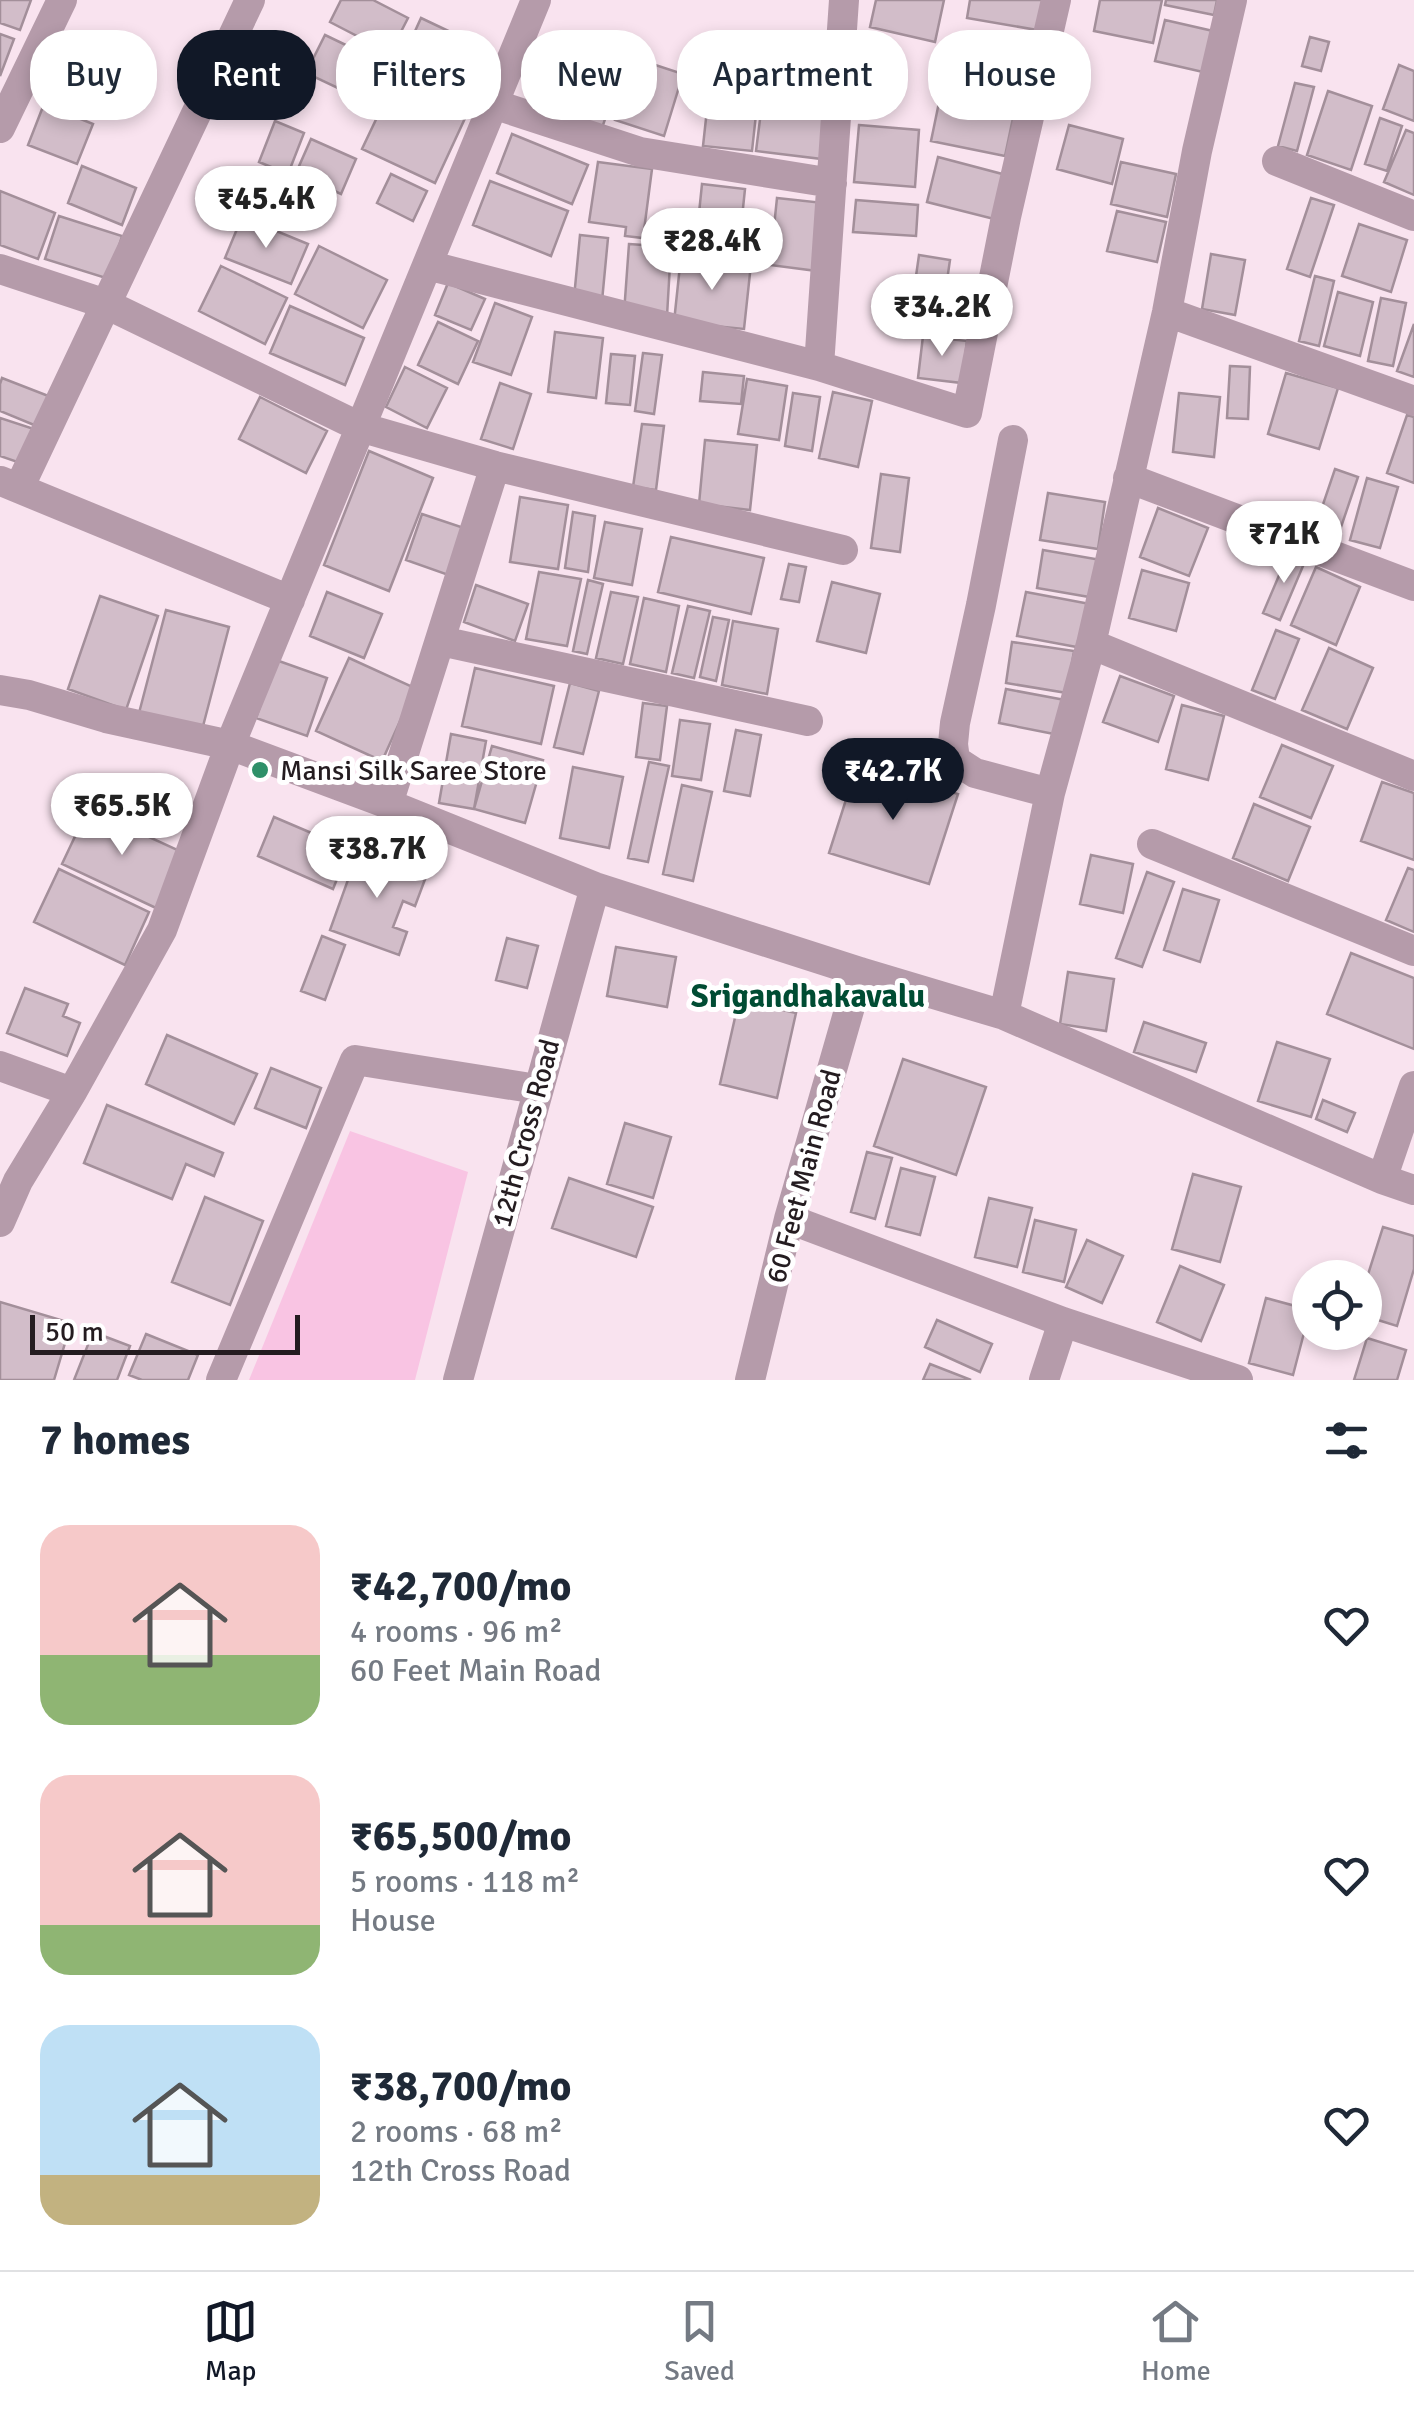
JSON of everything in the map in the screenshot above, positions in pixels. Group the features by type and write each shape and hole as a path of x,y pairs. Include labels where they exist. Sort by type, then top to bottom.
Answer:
{"street":[{"path":"2,117 62,0"},
{"path":"250,0 106,304 10,484 290,600"},
{"path":"501,85 536,0"},
{"path":"820,366 844,0"},
{"path":"427,265 820,366 966,413 1056,0"},
{"path":"1004,1015 1050,793 1091,644 1168,312 1197,151 1232,0"},
{"path":"501,107 640,152 832,183"},
{"path":"0,1222 18,1181 162,930 230,745 486,120"},
{"path":"1277,161 1414,216"},
{"path":"0,269 106,304 360,427 496,466 844,550"},
{"path":"1168,312 1414,401"},
{"path":"1013,440 953,744 955,760 975,773 1050,793"},
{"path":"388,804 496,466"},
{"path":"1128,478 1414,586"},
{"path":"442,641 808,720"},
{"path":"1091,644 1414,776"},
{"path":"0,690 230,745 595,887 1004,1015 1414,1190"},
{"path":"1152,844 1414,951"},
{"name":"12th Cross Road","path":"458,1380 595,887"},
{"name":"60 Feet Main Road","path":"750,1380 789,1219 860,972"},
{"path":"220,1380 355,1060 537,1089"},
{"path":"0,1066 72,1092"},
{"path":"1382,1178 1414,1086"},
{"path":"789,1219 1063,1322 1238,1380"},
{"path":"1044,1380 1063,1322"}],"shaded area":[{"path":"350,1131 468,1172 415,1380 249,1380"}],"building":[{"path":"0,0 31,0 20,30 0,23"},
{"path":"341,0 373,0 408,18 402,30 345,30 330,22"},
{"path":"876,0 944,0 938,30 928,30 928,40 908,36 908,30 870,27"},
{"path":"970,0 1048,0 1043,30 967,18"},
{"path":"1100,0 1162,0 1153,43 1094,31"},
{"path":"1166,0 1217,0 1214,15 1165,5"},
{"path":"421,18 446,30 416,30"},
{"path":"1165,20 1213,31 1203,72 1155,61"},
{"path":"0,34 14,39 0,76"},
{"path":"325,35 336,40 336,87 316,78 316,53"},
{"path":"1310,37 1329,42 1321,71 1302,66"},
{"path":"1399,65 1414,71 1414,121 1383,109"},
{"path":"657,66 677,72 677,94 664,136 615,120 657,120"},
{"path":"1295,83 1314,87 1297,151 1278,146"},
{"path":"1328,91 1372,106 1351,170 1307,155"},
{"path":"1380,118 1402,126 1387,171 1365,164"},
{"path":"38,120 83,120 93,124 77,164 28,145"},
{"path":"376,120 464,120 435,183 362,149"},
{"path":"580,120 605,120 602,128"},
{"path":"706,120 755,120 752,151 703,146"},
{"path":"760,120 826,120 822,159 756,151"},
{"path":"935,120 1013,120 1005,156 931,141"},
{"path":"275,121 304,133 288,174 259,162"},
{"path":"859,125 919,130 915,187 854,182"},
{"path":"1069,125 1123,139 1112,184 1057,169"},
{"path":"1406,130 1414,133 1414,195 1384,182"},
{"path":"512,134 588,165 572,204 497,173"},
{"path":"311,139 356,159 341,194 296,173"},
{"path":"938,157 1006,175 994,219 927,202"},
{"path":"598,162 652,169 643,238 625,236 626,227 589,222"},
{"path":"1121,162 1176,174 1167,217 1111,204"},
{"path":"82,166 136,188 122,225 68,203"},
{"path":"391,174 427,191 413,221 377,203"},
{"path":"490,181 568,211 551,256 473,225"},
{"path":"702,184 745,189 738,256 695,252"},
{"path":"0,191 55,213 38,259 0,245"},
{"path":"777,198 824,203 817,271 770,265"},
{"path":"1311,198 1334,205 1310,277 1287,269"},
{"path":"856,200 918,205 916,236 853,232"},
{"path":"1117,211 1166,222 1157,262 1107,251"},
{"path":"59,216 122,236 109,279 45,259"},
{"path":"242,217 308,244 291,284 225,258"},
{"path":"1359,224 1407,240 1391,292 1342,276"},
{"path":"580,235 608,238 602,301 574,298"},
{"path":"629,244 671,247 667,316 624,313"},
{"path":"319,246 387,280 363,328 295,294"},
{"path":"1211,254 1245,260 1235,315 1202,309"},
{"path":"919,255 950,260 941,322 910,318"},
{"path":"681,256 751,264 744,329 674,322"},
{"path":"221,266 287,298 265,344 199,311"},
{"path":"1315,276 1334,281 1319,346 1299,341"},
{"path":"448,283 485,299 471,330 435,315"},
{"path":"1338,292 1373,302 1360,356 1324,346"},
{"path":"1381,298 1406,303 1393,366 1368,361"},
{"path":"495,303 532,317 511,375 473,362"},
{"path":"290,306 364,338 345,385 270,353"},
{"path":"438,322 478,341 458,384 418,365"},
{"path":"1414,324 1414,377 1397,371"},
{"path":"555,332 603,338 596,398 548,392"},
{"path":"923,336 967,341 962,383 918,378"},
{"path":"643,353 662,355 654,414 635,411"},
{"path":"611,354 635,356 630,405 606,403"},
{"path":"1230,366 1250,367 1248,419 1227,418"},
{"path":"405,367 447,388 427,428 386,407"},
{"path":"703,372 744,376 741,404 700,401"},
{"path":"1286,373 1338,388 1319,449 1268,434"},
{"path":"2,378 51,397 39,427 0,411"},
{"path":"747,379 787,386 779,440 738,434"},
{"path":"500,383 531,394 513,449 481,439"},
{"path":"833,392 872,401 858,467 819,458"},
{"path":"793,393 820,397 812,451 785,446"},
{"path":"1179,393 1220,397 1214,457 1173,452"},
{"path":"260,397 327,431 306,473 239,439"},
{"path":"1407,415 1414,417 1414,483 1387,473"},
{"path":"0,418 37,430 26,465 0,456"},
{"path":"642,424 664,426 656,490 633,487"},
{"path":"705,440 757,445 750,510 699,504"},
{"path":"369,451 433,478 389,591 324,565"},
{"path":"1335,469 1358,477 1339,533 1316,525"},
{"path":"881,474 909,478 900,552 871,548"},
{"path":"1367,478 1398,487 1380,548 1350,540"},
{"path":"1048,493 1105,502 1098,549 1040,540"},
{"path":"520,497 568,505 558,569 510,562"},
{"path":"1158,508 1208,528 1189,576 1140,557"},
{"path":"573,512 595,516 588,572 565,568"},
{"path":"422,514 470,530 454,577 406,560"},
{"path":"605,522 642,529 632,585 594,578"},
{"path":"671,537 764,558 751,614 658,592"},
{"path":"1043,550 1101,560 1095,598 1037,588"},
{"path":"1289,552 1306,559 1280,620 1263,613"},
{"path":"789,564 806,567 799,602 781,599"},
{"path":"1316,567 1360,587 1336,645 1291,625"},
{"path":"1142,570 1189,583 1176,631 1129,618"},
{"path":"539,572 581,579 567,646 526,639"},
{"path":"588,580 603,584 587,654 573,651"},
{"path":"832,582 880,594 866,653 817,641"},
{"path":"476,585 528,604 515,641 464,622"},
{"path":"327,592 382,614 364,658 310,636"},
{"path":"611,592 638,597 623,664 596,658"},
{"path":"1026,592 1090,604 1082,648 1017,636"},
{"path":"100,596 158,616 126,710 68,689"},
{"path":"644,598 679,606 666,672 630,664"},
{"path":"688,606 710,611 694,678 672,673"},
{"path":"166,610 229,627 202,730 139,713"},
{"path":"713,617 729,620 716,681 700,677"},
{"path":"733,621 778,629 767,694 722,685"},
{"path":"1276,630 1299,639 1275,699 1252,690"},
{"path":"1012,642 1074,651 1067,693 1006,683"},
{"path":"1329,648 1373,668 1347,729 1302,710"},
{"path":"349,658 415,688 382,761 316,731"},
{"path":"276,660 327,678 307,736 256,718"},
{"path":"475,668 554,686 541,744 462,726"},
{"path":"1120,676 1174,696 1158,742 1103,722"},
{"path":"570,683 599,691 583,754 554,747"},
{"path":"1006,689 1065,700 1059,735 999,723"},
{"path":"643,703 667,706 660,760 636,757"},
{"path":"1182,705 1224,716 1208,780 1166,769"},
{"path":"680,720 710,724 701,780 672,776"},
{"path":"736,730 761,735 750,796 724,791"},
{"path":"451,734 486,741 474,809 439,803"},
{"path":"1282,745 1333,766 1311,818 1260,797"},
{"path":"492,746 543,760 525,823 474,809"},
{"path":"649,762 669,766 648,862 628,858"},
{"path":"858,762 958,794 929,884 829,853"},
{"path":"573,767 623,777 609,848 560,838"},
{"path":"1382,782 1414,793 1414,860 1361,841"},
{"path":"682,785 712,792 693,881 663,874"},
{"path":"1254,804 1310,827 1288,881 1233,858"},
{"path":"88,809 182,852 156,908 62,864"},
{"path":"274,817 349,849 333,889 258,856"},
{"path":"359,849 427,874 415,906 403,901 393,927 407,932 399,955 330,930"},
{"path":"1091,855 1133,864 1123,913 1080,904"},
{"path":"1408,868 1414,870 1414,932 1386,920"},
{"path":"59,869 149,912 125,965 34,922"},
{"path":"1147,872 1174,882 1142,967 1116,958"},
{"path":"1183,889 1219,900 1200,962 1164,950"},
{"path":"322,936 345,945 325,1000 301,991"},
{"path":"507,938 538,946 527,988 496,980"},
{"path":"616,947 676,957 667,1007 607,996"},
{"path":"1351,953 1414,978 1414,1049 1327,1014"},
{"path":"1068,972 1114,979 1106,1031 1060,1024"},
{"path":"25,988 68,1004 63,1016 80,1023 67,1056 7,1033"},
{"path":"739,1000 796,1013 777,1098 720,1084"},
{"path":"1144,1022 1206,1043 1196,1072 1134,1052"},
{"path":"167,1035 257,1074 234,1124 146,1084"},
{"path":"1277,1042 1330,1059 1311,1117 1258,1101"},
{"path":"903,1059 986,1087 956,1175 874,1146"},
{"path":"271,1068 321,1088 306,1128 255,1108"},
{"path":"1323,1100 1355,1113 1347,1132 1316,1119"},
{"path":"107,1105 223,1153 214,1176 186,1164 172,1199 84,1163"},
{"path":"625,1123 671,1137 653,1198 607,1184"},
{"path":"867,1152 892,1158 875,1219 851,1212"},
{"path":"901,1168 935,1177 920,1235 886,1226"},
{"path":"1193,1174 1241,1187 1220,1262 1172,1249"},
{"path":"569,1178 653,1207 636,1257 552,1228"},
{"path":"205,1197 263,1221 230,1305 172,1282"},
{"path":"989,1198 1032,1208 1017,1267 975,1257"},
{"path":"1035,1220 1076,1230 1064,1282 1023,1272"},
{"path":"1383,1227 1414,1236 1414,1269 1397,1326 1382,1321 1382,1260 1373,1260"},
{"path":"1087,1240 1123,1256 1102,1303 1066,1287"},
{"path":"1180,1266 1224,1285 1201,1341 1157,1322"},
{"path":"1266,1298 1292,1305 1292,1350 1300,1350 1293,1375 1249,1363"},
{"path":"0,1302 71,1323 54,1380 0,1380"},
{"path":"937,1320 992,1344 980,1372 925,1347"},
{"path":"93,1332 130,1346 117,1380 74,1380"},
{"path":"146,1334 198,1355 188,1380 142,1380 129,1375"},
{"path":"1382,1343 1406,1350 1397,1380 1354,1380 1363,1350 1382,1350"},
{"path":"930,1364 971,1380 923,1380"}],"place":[{"name":"Mansi Silk Saree Store","path":"260,770"}],"district":[{"name":"Srigandhakavalu","path":"808,996"}]}
